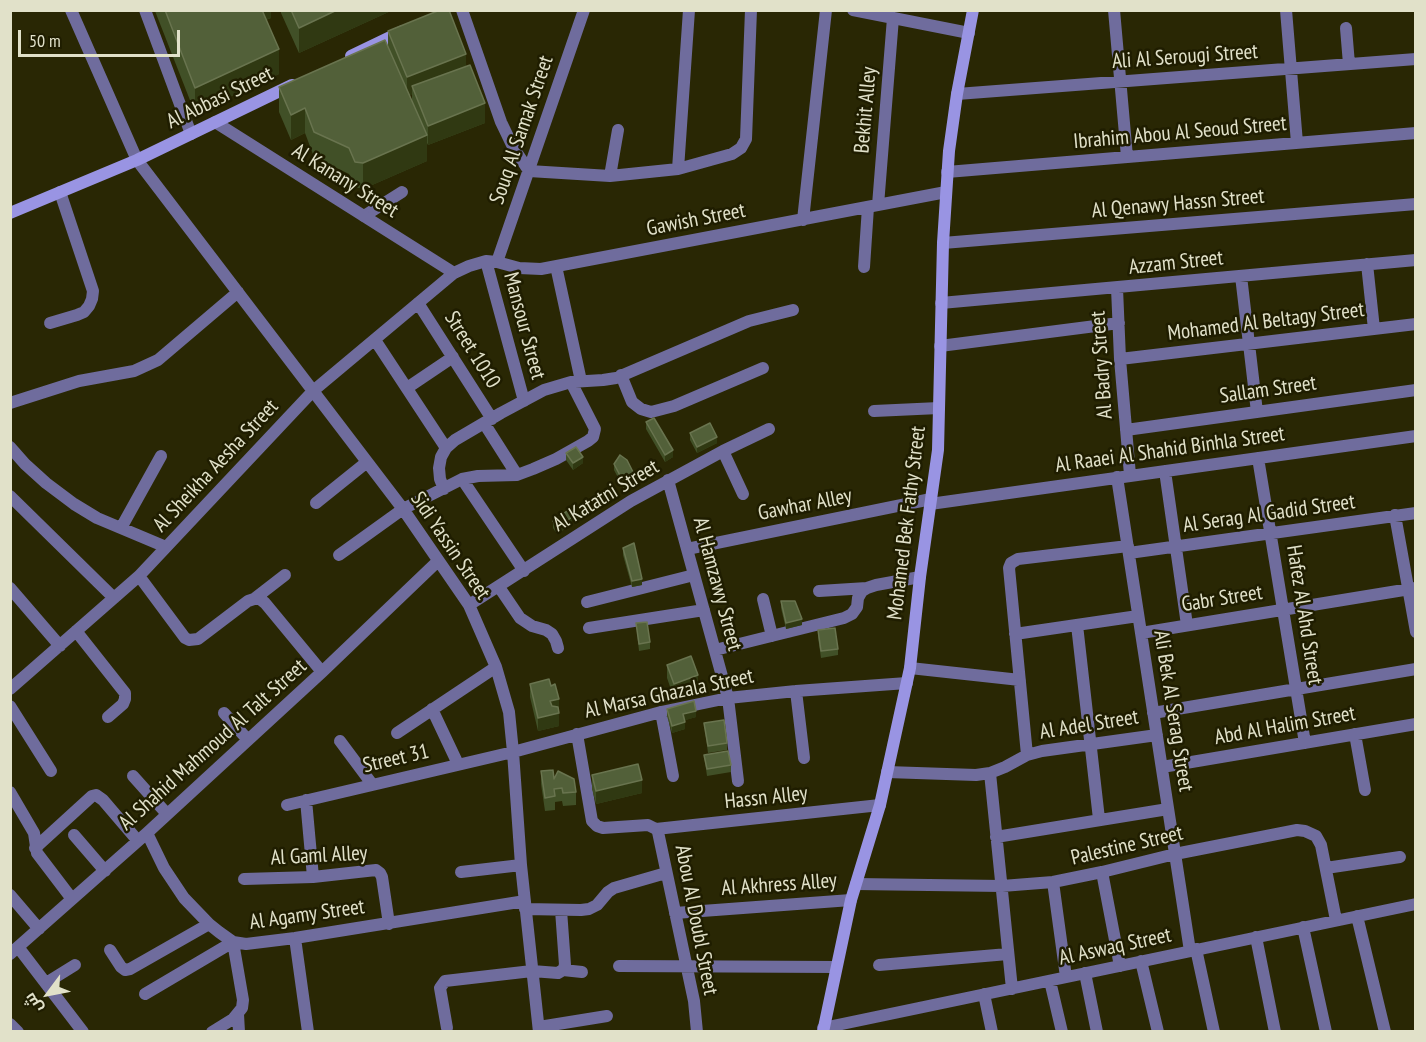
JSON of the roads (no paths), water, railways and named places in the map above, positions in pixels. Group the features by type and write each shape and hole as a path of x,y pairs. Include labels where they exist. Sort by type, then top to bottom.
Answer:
{"street":[{"name":"Sidi Yassin Street","path":"71,10 137,160 403,509 469,605 496,667 509,712 521,865 539,1029"},
{"path":"145,10 191,134"},
{"path":"462,10 501,122 513,147 529,171 610,176 678,169 732,154 744,144 751,10"},
{"name":"Souq Al Samak Street","path":"491,261 529,171 584,10"},
{"path":"678,169 689,10"},
{"path":"803,220 826,10"},
{"path":"853,10 969,33"},
{"name":"Mohamed Bek Fathy Street","path":"823,1030 851,900 880,805 910,668 938,450 947,172 957,94 972,10"},
{"path":"1114,10 1127,157"},
{"path":"1286,10 1296,143"},
{"name":"Bekhit Alley","path":"864,267 873,206 893,18"},
{"path":"340,61 413,26"},
{"path":"1346,28 1348,64"},
{"name":"Ali Al Serougi Street","path":"957,94 1416,59"},
{"name":"Al Abbasi Street","path":"10,213 137,160 298,81"},
{"name":"Al Kanany Street","path":"215,122 454,273"},
{"path":"610,176 618,130"},
{"name":"Ibrahim Abou Al Seoud Street","path":"947,172 1416,133"},
{"path":"50,323 84,312 92,299 93,291 60,192"},
{"path":"364,216 402,192"},
{"name":"Gawish Street","path":"491,261 519,268 556,267 946,192"},
{"name":"Al Qenawy Hassn Street","path":"943,243 1416,204"},
{"name":"Azzam Street","path":"941,303 1416,260"},
{"path":"454,273 469,266 491,261"},
{"name":"Mansour Street","path":"491,261 524,401"},
{"path":"1367,264 1374,329"},
{"path":"339,555 403,509 462,479 478,476 517,475 556,459 593,437 595,429 576,381 556,267"},
{"name":"Al Sheikha Aesha Street","path":"10,689 139,576 313,391 454,273"},
{"path":"1241,276 1257,412"},
{"name":"Al Badry Street","path":"1117,288 1120,358 1130,475"},
{"path":"10,403 79,381 134,371 158,360 238,292"},
{"name":"Street 1010","path":"418,303 453,357 517,475"},
{"path":"444,489 440,479 441,457 454,440 544,390 576,381 603,380 621,375 749,321 793,310"},
{"path":"940,346 1119,323"},
{"name":"Mohamed Al Beltagy Street","path":"1120,358 1416,324"},
{"path":"375,340 446,448"},
{"path":"407,388 453,357"},
{"path":"621,375 632,402 641,409 651,412 674,406 763,368"},
{"name":"Sallam Street","path":"1126,430 1416,390"},
{"path":"874,411 939,408"},
{"name":"Al Katatni Street","path":"469,605 584,530 668,480 769,429"},
{"name":"Al Raaei Al Shahid Binhla Street","path":"931,502 1416,436"},
{"path":"10,447 32,470 74,504 97,518 166,547"},
{"path":"723,451 743,494"},
{"path":"121,528 161,456"},
{"name":"Hafez Al Ahd Street","path":"1258,458 1305,743"},
{"path":"316,503 367,462"},
{"path":"1165,471 1187,625"},
{"name":"Ali Bek Al Serag Street","path":"1117,477 1175,854 1193,950 1214,1032"},
{"path":"462,479 524,571"},
{"name":"Al Hamzawy Street","path":"668,480 728,698 738,781"},
{"path":"10,496 114,598"},
{"name":"Gawhar Alley","path":"687,549 931,502"},
{"name":"Al Serag Al Gadid Street","path":"1016,634 1009,568 1011,562 1018,559 1176,546 1416,513"},
{"path":"1395,515 1412,589 1416,633"},
{"name":"Al Shahid Mahmoud Al Talt Street","path":"14,950 248,740 438,561"},
{"path":"139,576 185,638 189,640 198,639 285,575"},
{"path":"587,602 694,575"},
{"path":"715,650 844,618 852,614 862,591 867,588 920,577"},
{"path":"499,587 520,618 552,634 558,648"},
{"path":"10,588 60,646"},
{"path":"819,591 867,588"},
{"name":"Gabr Street","path":"1141,633 1412,589"},
{"path":"254,598 265,603 322,672"},
{"path":"763,599 772,636"},
{"path":"589,628 704,610"},
{"path":"1027,755 1016,634 1138,616"},
{"path":"1077,625 1099,819"},
{"path":"76,631 125,693 123,704 108,717"},
{"path":"397,733 496,667"},
{"path":"910,668 1020,680"},
{"path":"1153,713 1416,669"},
{"name":"Al Marsa Ghazala Street","path":"513,752 661,712 728,698 796,690 907,683"},
{"path":"796,690 804,758"},
{"path":"10,706 51,771"},
{"path":"432,709 458,764"},
{"path":"661,712 673,776"},
{"path":"224,713 248,740"},
{"name":"Abd Al Halim Street","path":"1162,767 1416,723"},
{"name":"Abou Al Doubl Street","path":"577,734 592,821 603,828 648,825 656,829 660,837 694,1001 697,1032"},
{"path":"1355,734 1365,790"},
{"name":"Al Adel Street","path":"887,772 976,775 990,773 1027,755 1042,751 1157,735"},
{"path":"340,741 372,784"},
{"name":"Street 31","path":"287,805 513,752"},
{"path":"990,773 1012,988"},
{"path":"133,776 167,814"},
{"path":"10,792 34,833 36,854 72,899"},
{"name":"Al Agamy Street","path":"35,848 92,796 96,795 142,837 184,898 209,924 233,942 246,944 525,905 561,910 590,909 614,888 666,873"},
{"path":"306,800 313,877"},
{"name":"Hassn Alley","path":"656,829 880,805"},
{"path":"996,837 1168,809"},
{"name":"Palestine Street","path":"856,884 1002,886 1053,882 1175,854 1297,830 1316,836 1321,845 1336,920"},
{"path":"74,835 105,870"},
{"path":"1326,868 1400,857"},
{"path":"461,872 521,865"},
{"name":"Al Gaml Alley","path":"244,879 313,877 376,870 382,877 389,924"},
{"path":"1102,872 1120,966"},
{"path":"1053,882 1066,977"},
{"path":"10,895 39,929"},
{"name":"Al Akhress Alley","path":"675,913 851,900"},
{"name":"Al Aswaq Street","path":"823,1030 1012,988 1416,904"},
{"path":"561,910 565,965 563,970"},
{"path":"1357,916 1385,1032"},
{"path":"110,950 121,967 130,969 209,924"},
{"path":"1303,927 1326,1032"},
{"path":"1256,937 1275,1032"},
{"path":"295,938 308,1032"},
{"path":"145,994 233,942 243,1000 242,1008 226,1024 212,1032"},
{"path":"14,950 46,983 83,1032"},
{"path":"879,965 1008,954"},
{"path":"1141,961 1158,1032"},
{"path":"46,983 75,965"},
{"path":"619,966 836,967"},
{"path":"447,1028 440,988 445,981 532,971 582,972"},
{"path":"1085,973 1097,1032"},
{"path":"1050,981 1062,1032"},
{"path":"984,994 992,1032"},
{"path":"238,1014 239,1032"},
{"path":"539,1029 607,1016"},
{"path":"10,1024 18,1032"}]}
